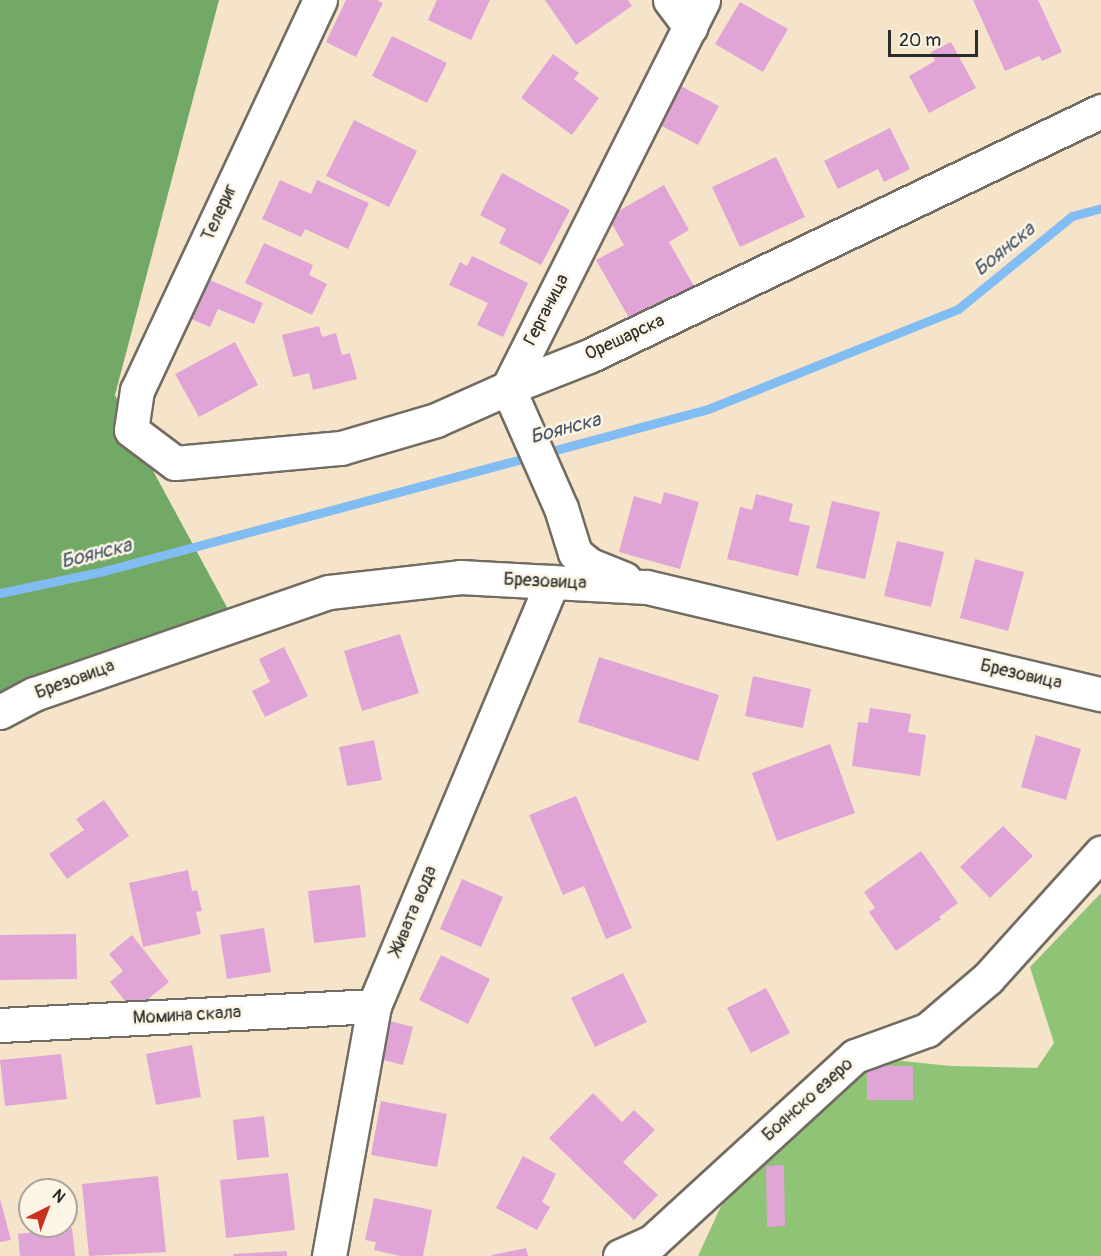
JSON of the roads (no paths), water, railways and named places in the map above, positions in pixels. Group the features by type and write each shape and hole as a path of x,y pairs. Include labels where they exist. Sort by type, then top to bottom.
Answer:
{"street":[{"name":"Телериг","path":"131,430 137,390 320,0"},
{"path":"670,0 697,13"},
{"name":"Герганица","path":"508,388 697,13"},
{"name":"Орешарска","path":"131,430 175,463 341,448 436,420 589,356 1101,111"},
{"path":"508,388 561,508 575,553 590,565 608,574 647,587"},
{"name":"Брезовица","path":"0,712 34,694 329,592 460,577 647,587 1101,694"},
{"name":"Живата вода","path":"328,1256 374,1006 552,582"},
{"name":"Боянско езеро","path":"620,1256 652,1249 855,1056 927,1030 988,978 1101,853"},
{"name":"Момина скала","path":"0,1025 374,1006"}],"waterway":[{"name":"Боянска","path":"0,593 104,571 708,409 958,309 1072,216 1101,208"}]}
